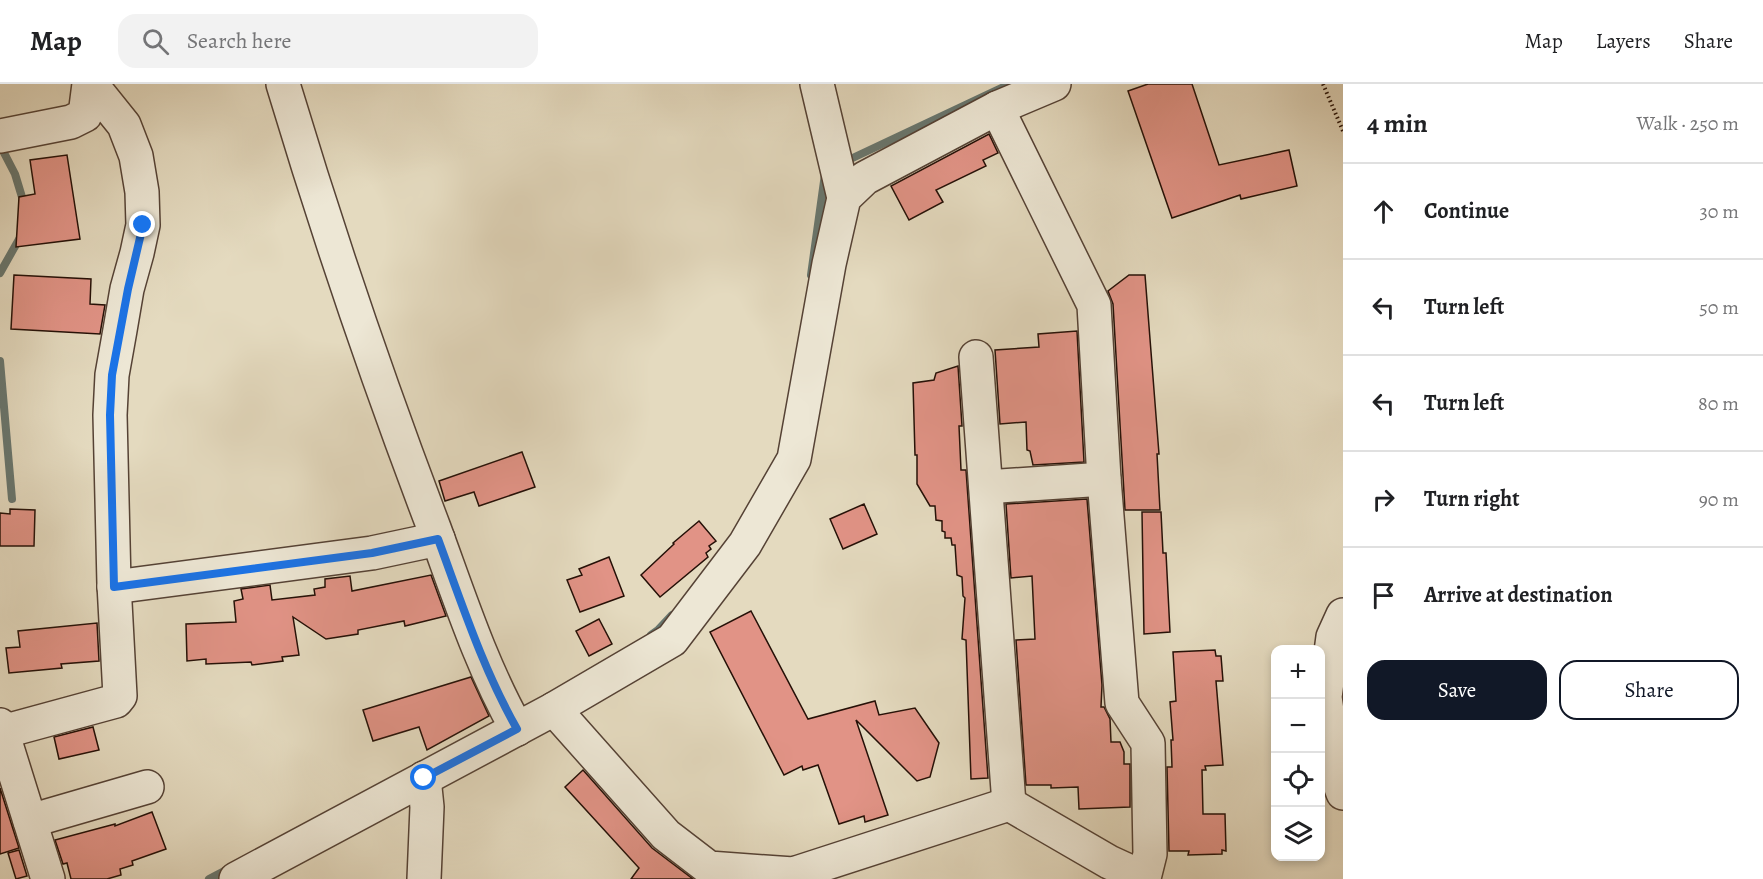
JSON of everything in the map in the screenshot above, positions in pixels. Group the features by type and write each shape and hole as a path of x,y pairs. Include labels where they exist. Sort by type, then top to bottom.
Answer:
{"street":[{"path":"0,136 71,122 85,115 90,84"},
{"path":"48,879 1,728 116,701 120,696 114,587 110,415 112,375 143,225 142,192 136,156 124,125 90,84"},
{"path":"283,84 314,188 388,407 470,627 497,692 512,719"},
{"path":"236,879 424,778 512,719 554,709 672,640 745,543 794,459 829,264 844,198 817,84"},
{"path":"844,198 865,178 997,108 1054,84"},
{"path":"554,709 666,836 709,868 793,877 1009,804 1109,862 1144,878 1150,854 1148,743 1122,703 1104,479 1094,305 997,108"},
{"path":"976,357 1009,804"},
{"path":"986,487 1104,479"},
{"path":"114,587 372,553 438,539"},
{"path":"1343,615 1333,637 1324,697 1336,774 1343,793"},
{"path":"423,879 427,807 424,778"},
{"path":"30,821 147,787"}],"path":[{"path":"1323,84 1343,131"}],"building":[{"path":"1148,84 1192,84 1219,165 1289,150 1297,186 1241,199 1240,195 1172,218 1128,91"},
{"path":"989,134 998,153 983,160 986,166 936,190 943,202 909,220 891,186"},
{"path":"67,155 80,239 16,247 19,197 35,194 30,160"},
{"path":"14,275 91,279 90,304 105,305 100,334 11,329"},
{"path":"1129,275 1145,275 1159,454 1157,454 1160,510 1125,510 1113,304 1108,291"},
{"path":"1077,331 1084,462 1033,465 1030,451 1027,450 1026,422 1000,424 995,350 1039,347 1038,334"},
{"path":"958,366 962,426 959,426 961,470 966,470 988,778 971,779 966,640 962,639 965,598 962,577 957,575 955,545 952,545 951,538 945,538 942,521 936,520 935,506 930,506 917,484 917,455 915,455 913,383 934,380 936,373"},
{"path":"522,452 535,487 479,506 474,492 445,501 439,481"},
{"path":"1087,499 1102,685 1101,707 1104,707 1110,719 1111,742 1120,742 1124,752 1124,764 1130,764 1130,807 1079,809 1078,787 1051,788 1051,785 1026,785 1016,640 1035,639 1032,576 1011,578 1006,504"},
{"path":"864,504 877,534 843,549 830,519"},
{"path":"10,509 35,510 34,546 0,546 0,513 10,514"},
{"path":"1142,512 1161,512 1163,553 1166,553 1170,632 1144,634"},
{"path":"699,521 716,541 709,546 711,549 706,553 708,557 660,597 641,575"},
{"path":"609,557 624,596 580,612 567,580 582,575 579,569"},
{"path":"431,575 446,616 405,626 404,621 358,630 358,634 326,639 293,617 299,655 282,657 283,661 252,665 251,662 206,664 206,659 187,661 186,624 236,622 234,601 243,599 241,589 270,585 272,600 315,595 314,589 325,587 325,579 350,576 352,591"},
{"path":"751,611 808,719 875,701 879,715 915,708 939,743 930,777 917,781 856,720 888,815 865,822 864,816 839,824 818,765 803,770 802,766 784,775 710,632"},
{"path":"599,619 612,644 589,656 576,631"},
{"path":"97,623 99,661 61,664 62,668 9,673 6,648 20,647 18,631"},
{"path":"1215,650 1216,656 1221,656 1223,681 1216,681 1223,765 1205,766 1206,770 1202,770 1203,814 1225,814 1226,851 1222,850 1222,854 1188,855 1189,851 1169,851 1167,767 1172,767 1171,740 1173,740 1170,702 1176,701 1173,652"},
{"path":"471,677 489,716 427,750 419,727 373,741 363,710"},
{"path":"93,727 99,750 59,759 54,737"},
{"path":"583,770 652,848 693,879 631,879 639,868 565,787"},
{"path":"0,788 19,848 0,854"},
{"path":"152,812 166,849 132,861 133,865 120,869 121,875 107,879 71,879 67,863 63,864 55,840 115,824 115,826"},
{"path":"19,850 27,876 16,879 8,853"}],"waterway":[{"path":"842,163 1010,84"},
{"path":"0,145 15,174 25,207"},
{"path":"811,275 825,174"},
{"path":"0,273 22,234"},
{"path":"0,361 12,499"},
{"path":"651,635 672,615"},
{"path":"209,879 230,868"}],"route":[{"path":"143,225 112,375 110,415 114,587 372,553 438,539 470,627 497,692 517,729 424,778"}]}
